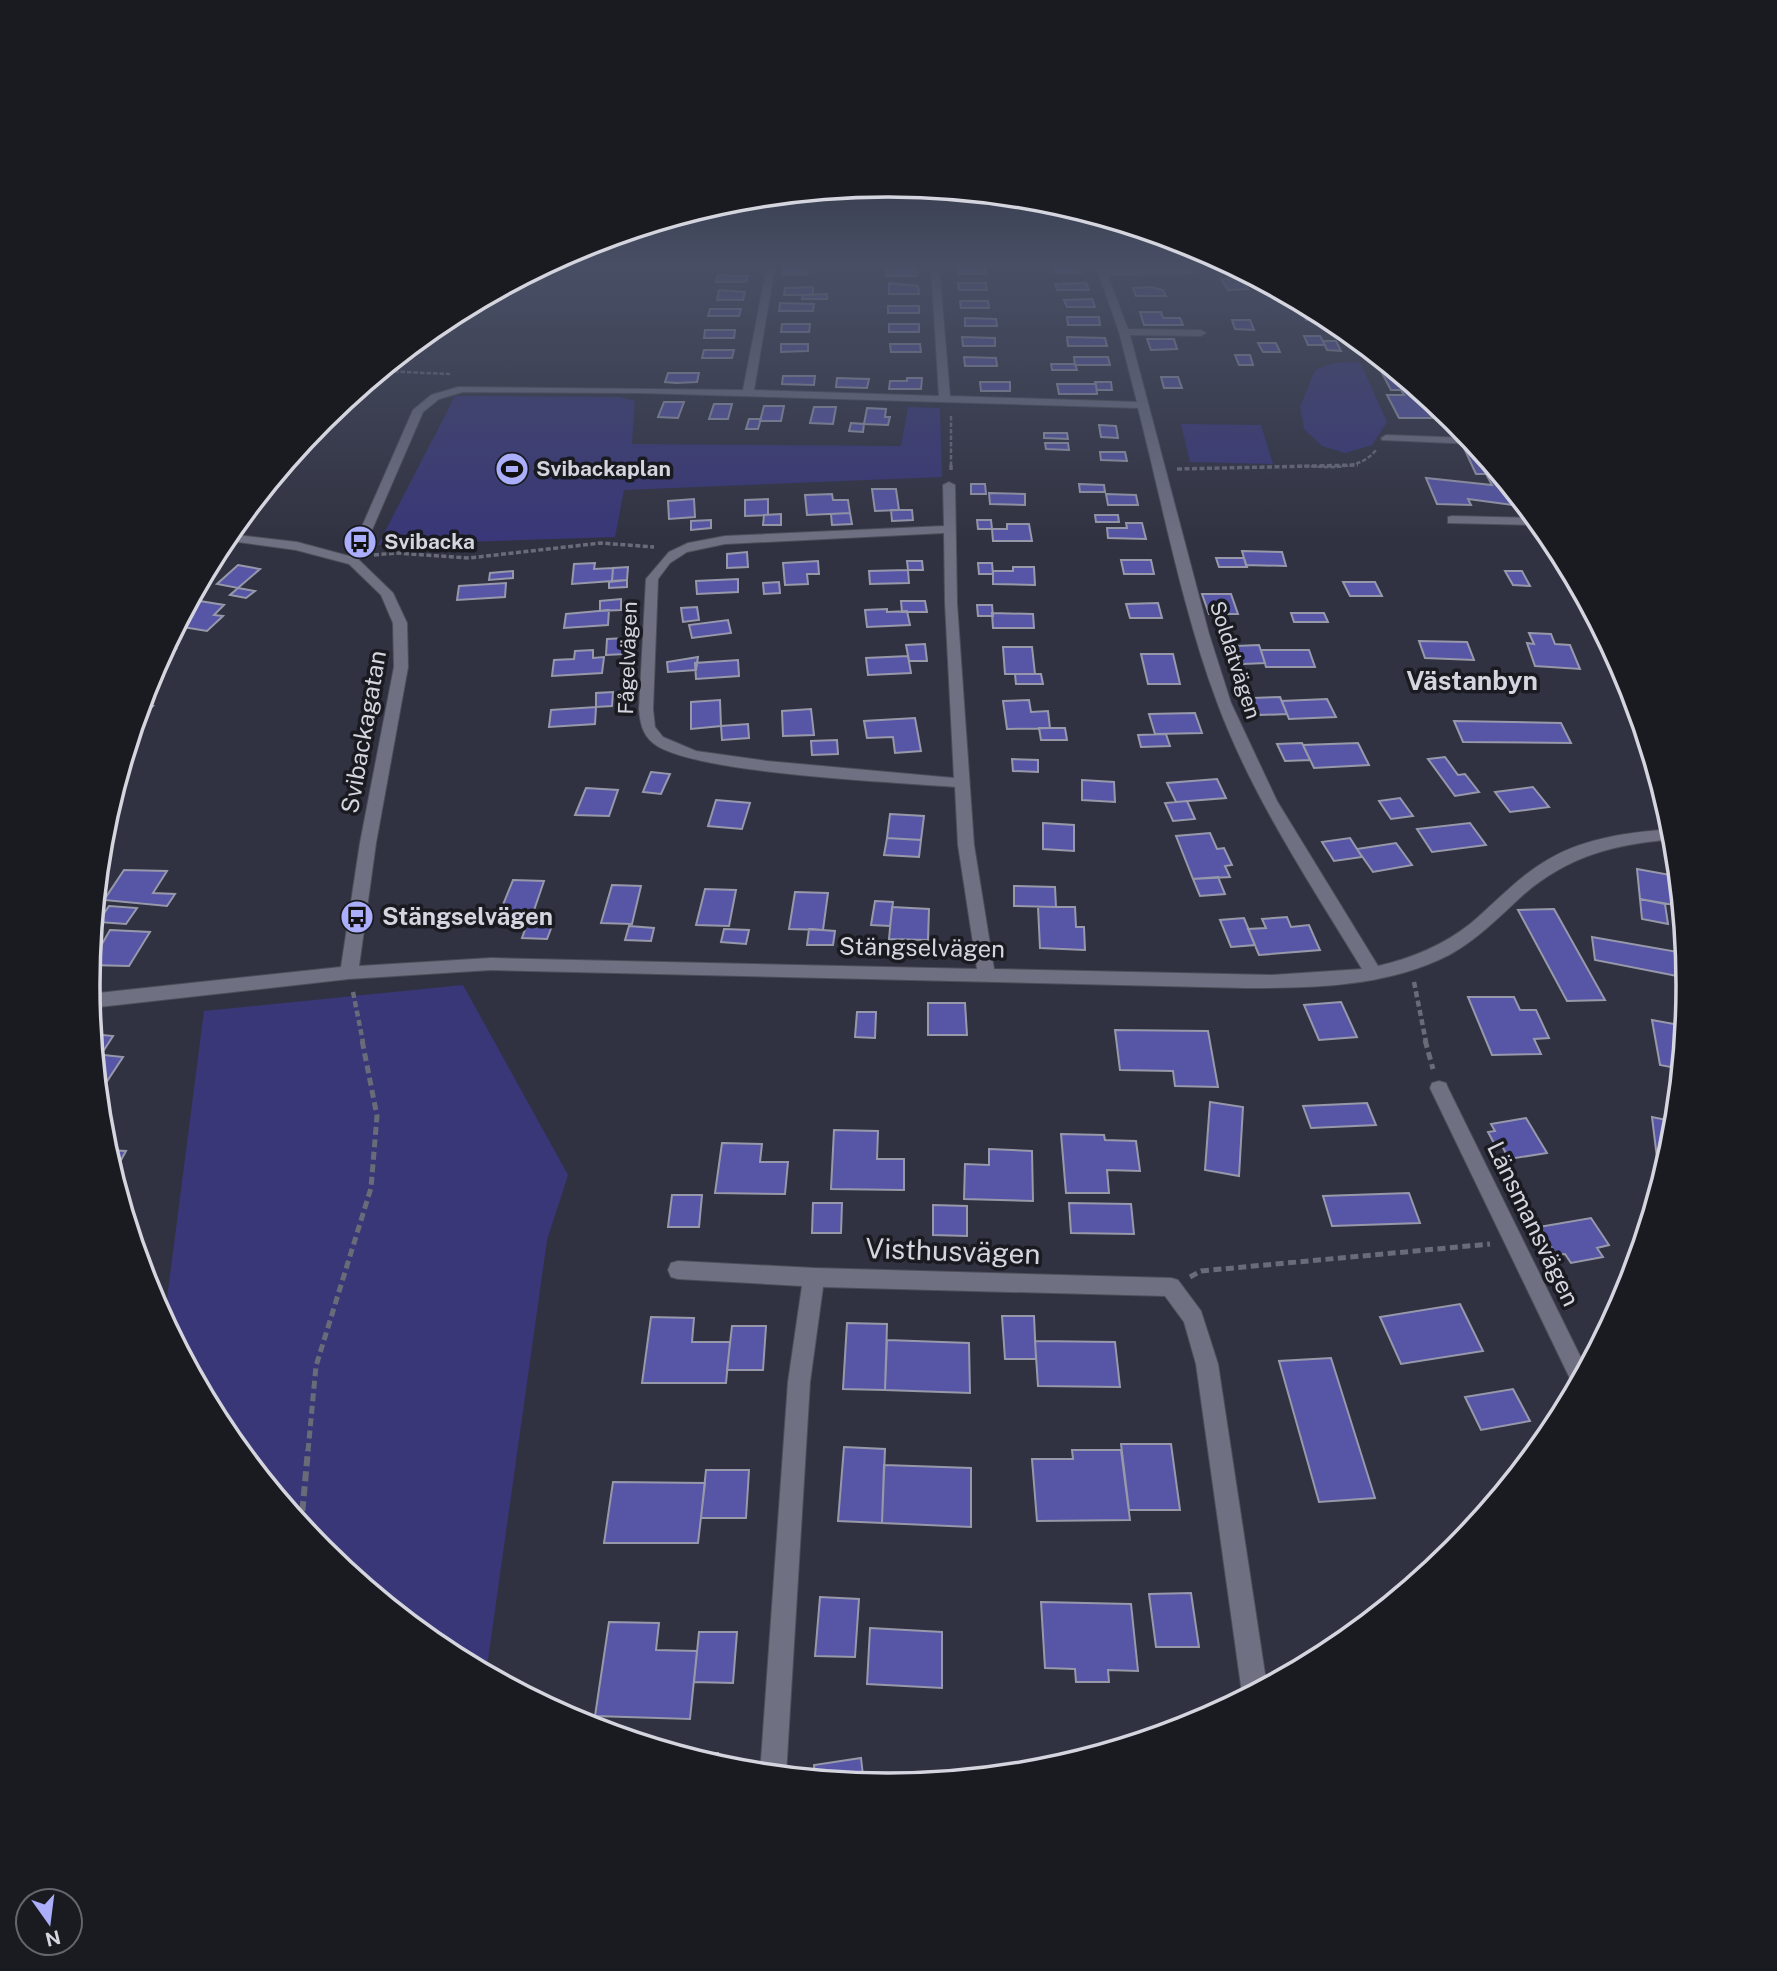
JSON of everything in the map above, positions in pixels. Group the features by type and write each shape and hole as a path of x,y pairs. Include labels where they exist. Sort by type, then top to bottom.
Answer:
{"street":[{"path":"748,393 754,358"},
{"path":"944,358 948,400"},
{"name":"Soldatvägen","path":"1130,358 1202,634 1224,703 1269,801 1374,973"},
{"path":"353,561 418,410 435,397 478,389 748,393 1142,405"},
{"path":"1386,438 1458,440"},
{"path":"949,485 950,603 966,845 986,974"},
{"path":"1452,520 1526,522"},
{"path":"674,552 704,542 725,540 951,529"},
{"name":"Svibackagatan","path":"239,539 298,546 353,561 374,579 396,607 402,643 401,667 368,843 349,973"},
{"name":"Fågelvägen","path":"674,552 652,579 646,709 648,727 658,740 693,755 720,760 962,783"},
{"name":"Stängselvägen","path":"100,1000 349,973 491,964 1295,982 1374,973 1412,964 1450,947 1560,859 1584,849 1614,842 1663,836"},
{"name":"Länsmansvägen","path":"1438,1088 1576,1372"},
{"name":"Visthusvägen","path":"678,1270 814,1277 1171,1287"},
{"path":"774,1766 799,1382 814,1277"},
{"path":"1171,1287 1193,1318 1207,1364 1254,1684"}],"path":[{"path":"948,400 949,485"},
{"path":"1159,469 1320,469 1357,466 1369,459 1386,438"},
{"path":"353,561 396,553 469,558 545,547 601,543 674,552"},
{"path":"302,1513 316,1366 370,1188 377,1116 349,973"},
{"path":"1171,1287 1201,1271 1511,1242"}],"shaded area":[{"path":"1360,362 1387,422 1372,445 1345,453 1322,446 1304,429 1300,407 1315,370 1333,363"},
{"path":"455,396 619,397 635,401 632,444 901,446 908,407 940,408 942,477 624,490 615,537 378,545"},
{"path":"1181,424 1261,425 1273,464 1190,462"},
{"path":"463,985 568,1175 547,1240 487,1665 408,1611 368,1579 295,1506 233,1424 205,1380 167,1302 204,1011"}],"building":[{"path":"964,358 996,358 997,366 965,366"},
{"path":"1074,358 1108,358 1110,365 1075,365"},
{"path":"1236,358 1251,358 1253,365 1239,365"},
{"path":"1051,364 1075,364 1077,370 1052,370"},
{"path":"1380,368 1409,392 1432,418 1399,418 1387,395 1404,395 1401,390 1391,390"},
{"path":"668,373 699,373 697,382 676,383 665,382"},
{"path":"783,376 815,376 814,385 782,384"},
{"path":"1161,377 1178,377 1182,388 1164,388"},
{"path":"837,378 869,379 867,388 836,387"},
{"path":"907,378 922,378 921,389 889,389 890,381 907,381"},
{"path":"980,382 1010,382 1010,391 981,391"},
{"path":"1095,382 1111,382 1112,390 1097,390"},
{"path":"1057,384 1096,384 1097,394 1059,394"},
{"path":"664,402 684,402 678,418 658,417"},
{"path":"714,404 732,404 728,419 709,419"},
{"path":"764,406 784,406 781,421 760,421"},
{"path":"814,407 836,407 833,424 810,423"},
{"path":"867,408 886,409 885,417 890,417 888,425 864,424"},
{"path":"749,419 761,419 758,429 746,429"},
{"path":"851,423 864,424 863,432 849,431"},
{"path":"1099,425 1116,426 1118,438 1101,437"},
{"path":"1044,433 1067,433 1068,439 1044,438"},
{"path":"1045,443 1068,443 1069,450 1046,449"},
{"path":"1464,448 1482,465 1514,505 1468,499 1471,505 1437,504 1426,478 1492,485 1486,474 1476,474"},
{"path":"1100,452 1125,452 1127,461 1101,460"},
{"path":"971,484 985,484 986,494 971,494"},
{"path":"1079,484 1104,485 1105,492 1080,492"},
{"path":"872,489 896,489 899,510 875,511"},
{"path":"989,493 1025,494 1025,505 990,504"},
{"path":"832,494 833,500 848,500 850,513 807,515 805,495"},
{"path":"1106,494 1136,495 1138,505 1108,505"},
{"path":"694,499 695,517 669,519 668,501"},
{"path":"768,499 768,515 745,516 745,500"},
{"path":"891,510 912,510 913,520 892,521"},
{"path":"850,513 852,524 832,525 831,514"},
{"path":"781,514 781,525 763,525 764,515"},
{"path":"1095,515 1118,515 1119,522 1096,522"},
{"path":"711,520 711,528 691,530 691,521"},
{"path":"977,520 991,520 992,529 978,529"},
{"path":"1126,523 1142,523 1146,539 1108,538 1107,528 1127,528"},
{"path":"1007,524 1029,524 1032,541 993,541 992,529 1007,529"},
{"path":"1242,551 1282,552 1286,566 1246,565"},
{"path":"747,552 748,567 727,568 727,554"},
{"path":"1216,558 1244,558 1247,567 1219,567"},
{"path":"1121,560 1151,560 1154,574 1124,574"},
{"path":"818,561 819,574 807,574 808,584 785,585 783,563"},
{"path":"907,561 922,561 923,570 908,570"},
{"path":"595,563 594,569 613,568 612,581 572,584 574,564"},
{"path":"978,563 992,563 993,574 979,574"},
{"path":"238,565 260,569 238,588 217,584"},
{"path":"628,567 627,580 612,581 613,568"},
{"path":"1013,567 1034,567 1035,585 993,584 993,571 1013,571"},
{"path":"908,570 909,583 870,584 869,571"},
{"path":"513,571 513,578 489,580 490,573"},
{"path":"1505,571 1522,571 1530,586 1513,585"},
{"path":"738,579 738,592 697,594 696,581"},
{"path":"627,580 627,587 609,588 609,582"},
{"path":"779,582 780,593 764,594 763,583"},
{"path":"1343,582 1375,582 1382,596 1350,596"},
{"path":"506,583 505,597 457,600 459,586"},
{"path":"238,588 255,591 246,598 230,595"},
{"path":"1202,594 1231,594 1238,614 1209,614"},
{"path":"621,599 621,610 600,611 600,601"},
{"path":"901,601 925,601 927,612 902,612"},
{"path":"199,602 224,605 214,615 223,616 207,631 186,627"},
{"path":"1158,603 1162,618 1130,618 1126,604"},
{"path":"977,605 992,605 993,616 978,616"},
{"path":"697,607 699,620 683,622 681,608"},
{"path":"887,609 887,612 907,611 910,625 867,627 865,610"},
{"path":"609,610 608,625 564,628 566,614"},
{"path":"992,613 1033,614 1034,628 993,628"},
{"path":"1291,613 1324,613 1328,622 1294,622"},
{"path":"728,620 731,633 692,638 689,625"},
{"path":"1529,633 1551,634 1555,644 1570,645 1580,669 1535,666 1527,643 1534,644"},
{"path":"626,638 625,654 606,655 607,639"},
{"path":"1419,641 1467,642 1474,660 1425,658"},
{"path":"925,644 927,661 909,661 906,645"},
{"path":"1259,645 1265,663 1243,664 1236,646"},
{"path":"1003,647 1032,647 1035,674 1005,674"},
{"path":"593,650 593,658 604,657 602,673 552,676 554,660 574,659 575,651"},
{"path":"1261,650 1309,650 1315,667 1266,667"},
{"path":"1141,654 1173,654 1180,684 1148,684"},
{"path":"908,656 911,673 868,675 866,658"},
{"path":"698,657 696,670 668,672 667,662"},
{"path":"738,660 739,676 696,679 695,663"},
{"path":"1015,674 1041,674 1043,684 1016,684"},
{"path":"613,692 612,706 596,707 596,693"},
{"path":"1280,697 1287,714 1260,715 1253,698"},
{"path":"1327,699 1336,717 1289,719 1282,701"},
{"path":"720,700 721,726 691,729 691,702"},
{"path":"1029,700 1031,712 1048,711 1050,728 1007,729 1003,701"},
{"path":"596,707 595,724 549,727 551,710"},
{"path":"811,709 814,735 783,736 782,711"},
{"path":"1195,713 1202,733 1155,734 1149,714"},
{"path":"915,718 921,751 895,753 893,737 867,738 864,721"},
{"path":"1454,721 1561,723 1571,743 1463,742"},
{"path":"748,724 749,738 722,740 721,726"},
{"path":"1039,728 1065,728 1067,740 1041,740"},
{"path":"1166,734 1170,746 1141,747 1138,735"},
{"path":"837,740 838,754 812,755 811,741"},
{"path":"1302,743 1310,760 1285,761 1277,744"},
{"path":"1358,743 1369,765 1314,768 1303,745"},
{"path":"1445,757 1458,775 1465,774 1479,792 1455,796 1428,759"},
{"path":"1012,759 1038,760 1038,772 1013,771"},
{"path":"651,772 670,774 661,794 643,792"},
{"path":"1217,779 1226,798 1176,802 1167,783"},
{"path":"1082,780 1114,782 1115,802 1082,800"},
{"path":"1533,787 1549,807 1510,812 1495,792"},
{"path":"586,788 618,790 609,816 575,815"},
{"path":"1400,798 1413,816 1391,819 1379,801"},
{"path":"716,800 750,803 742,829 708,826"},
{"path":"1187,801 1195,819 1173,821 1165,803"},
{"path":"890,814 924,816 921,840 887,838"},
{"path":"1043,823 1074,825 1074,851 1043,849"},
{"path":"1470,823 1486,845 1432,852 1417,829"},
{"path":"1210,833 1217,849 1224,848 1232,865 1225,866 1230,877 1193,879 1176,836"},
{"path":"887,838 921,840 919,857 884,855"},
{"path":"1350,838 1362,857 1334,861 1322,842"},
{"path":"1396,843 1412,865 1373,872 1357,849"},
{"path":"1637,869 1670,875 1673,905 1640,899"},
{"path":"124,870 167,871 153,893 175,894 167,906 104,899"},
{"path":"1218,877 1225,894 1200,896 1193,879"},
{"path":"513,880 544,881 531,919 498,917"},
{"path":"612,885 641,886 632,924 601,923"},
{"path":"1014,886 1055,887 1056,907 1014,906"},
{"path":"705,889 736,890 729,926 696,925"},
{"path":"795,892 828,893 823,930 789,929"},
{"path":"1640,899 1665,904 1668,924 1642,919"},
{"path":"875,901 893,902 890,926 871,925"},
{"path":"109,906 137,908 126,924 102,922 103,915"},
{"path":"892,907 929,909 928,940 889,939"},
{"path":"1038,907 1075,907 1076,927 1084,927 1085,950 1040,948"},
{"path":"1554,909 1605,1000 1567,1001 1518,910"},
{"path":"1287,917 1291,927 1309,925 1320,950 1259,955 1248,929 1266,928 1262,919"},
{"path":"1244,918 1255,945 1231,947 1220,920"},
{"path":"527,924 552,926 547,939 522,938"},
{"path":"629,926 654,928 651,941 625,940"},
{"path":"724,929 749,930 746,944 721,942"},
{"path":"809,929 835,931 833,945 807,945"},
{"path":"110,930 150,932 129,966 100,965 101,946"},
{"path":"1592,937 1676,952 1677,976 1595,960"},
{"path":"1468,997 1514,997 1520,1010 1536,1010 1549,1038 1534,1039 1541,1054 1492,1055"},
{"path":"1341,1002 1357,1037 1319,1040 1304,1005"},
{"path":"928,1003 965,1003 967,1035 928,1035"},
{"path":"857,1012 876,1012 875,1038 855,1037"},
{"path":"1652,1020 1676,1024 1673,1067 1660,1065"},
{"path":"1115,1030 1208,1031 1218,1087 1175,1086 1173,1071 1120,1070"},
{"path":"101,1035 113,1036 104,1050"},
{"path":"103,1055 123,1057 106,1084"},
{"path":"1210,1102 1243,1107 1239,1176 1205,1170"},
{"path":"1367,1103 1376,1125 1311,1128 1303,1106"},
{"path":"1652,1117 1665,1120 1657,1158"},
{"path":"1526,1118 1547,1153 1509,1159 1502,1146 1496,1147 1488,1132 1495,1131 1491,1124"},
{"path":"834,1130 878,1131 877,1159 904,1159 904,1190 831,1189"},
{"path":"1061,1134 1104,1135 1105,1140 1136,1141 1140,1171 1107,1170 1109,1193 1066,1193"},
{"path":"722,1143 762,1144 760,1162 788,1162 785,1194 715,1193"},
{"path":"989,1149 1032,1151 1033,1201 964,1199 965,1164 989,1165"},
{"path":"118,1151 126,1151 120,1162"},
{"path":"1409,1193 1420,1223 1332,1226 1323,1196"},
{"path":"672,1195 702,1195 699,1227 668,1227"},
{"path":"813,1203 842,1203 841,1233 812,1233"},
{"path":"1069,1203 1131,1204 1134,1234 1071,1233"},
{"path":"933,1205 967,1206 967,1236 933,1235"},
{"path":"1591,1218 1609,1245 1597,1248 1603,1257 1571,1263 1565,1254 1556,1255 1539,1227"},
{"path":"1460,1304 1483,1351 1401,1364 1380,1317"},
{"path":"1002,1316 1034,1316 1036,1359 1005,1359"},
{"path":"651,1317 694,1318 692,1342 730,1342 726,1383 642,1383"},
{"path":"847,1323 887,1324 885,1390 843,1389"},
{"path":"732,1326 766,1326 763,1370 727,1370"},
{"path":"887,1340 969,1343 970,1393 885,1390"},
{"path":"1035,1341 1115,1342 1120,1387 1038,1386"},
{"path":"1331,1358 1375,1498 1319,1502 1279,1361"},
{"path":"1513,1389 1530,1421 1481,1430 1465,1397"},
{"path":"1121,1444 1171,1444 1180,1510 1129,1510"},
{"path":"844,1447 885,1449 882,1523 838,1521"},
{"path":"1072,1450 1121,1450 1130,1520 1037,1521 1032,1459 1073,1459"},
{"path":"884,1465 971,1468 971,1527 882,1523"},
{"path":"706,1470 749,1470 746,1518 701,1518"},
{"path":"613,1482 705,1483 698,1543 604,1543"},
{"path":"1191,1593 1199,1647 1156,1647 1149,1594"},
{"path":"820,1597 859,1599 855,1657 815,1656"},
{"path":"1041,1602 1131,1604 1138,1671 1108,1670 1109,1682 1076,1682 1075,1669 1045,1668"},
{"path":"609,1622 659,1623 656,1650 697,1651 690,1719 595,1716"},
{"path":"870,1628 942,1632 942,1688 867,1684"},
{"path":"699,1632 737,1632 733,1683 694,1682"},
{"path":"861,1758 863,1774 814,1771 814,1765"}],"place":[{"name":"Svibackaplan","path":"512,469"},
{"name":"Svibacka","path":"360,542"},
{"name":"Stängselvägen","path":"357,917"}],"district":[{"name":"Västanbyn","path":"1472,681"}]}
